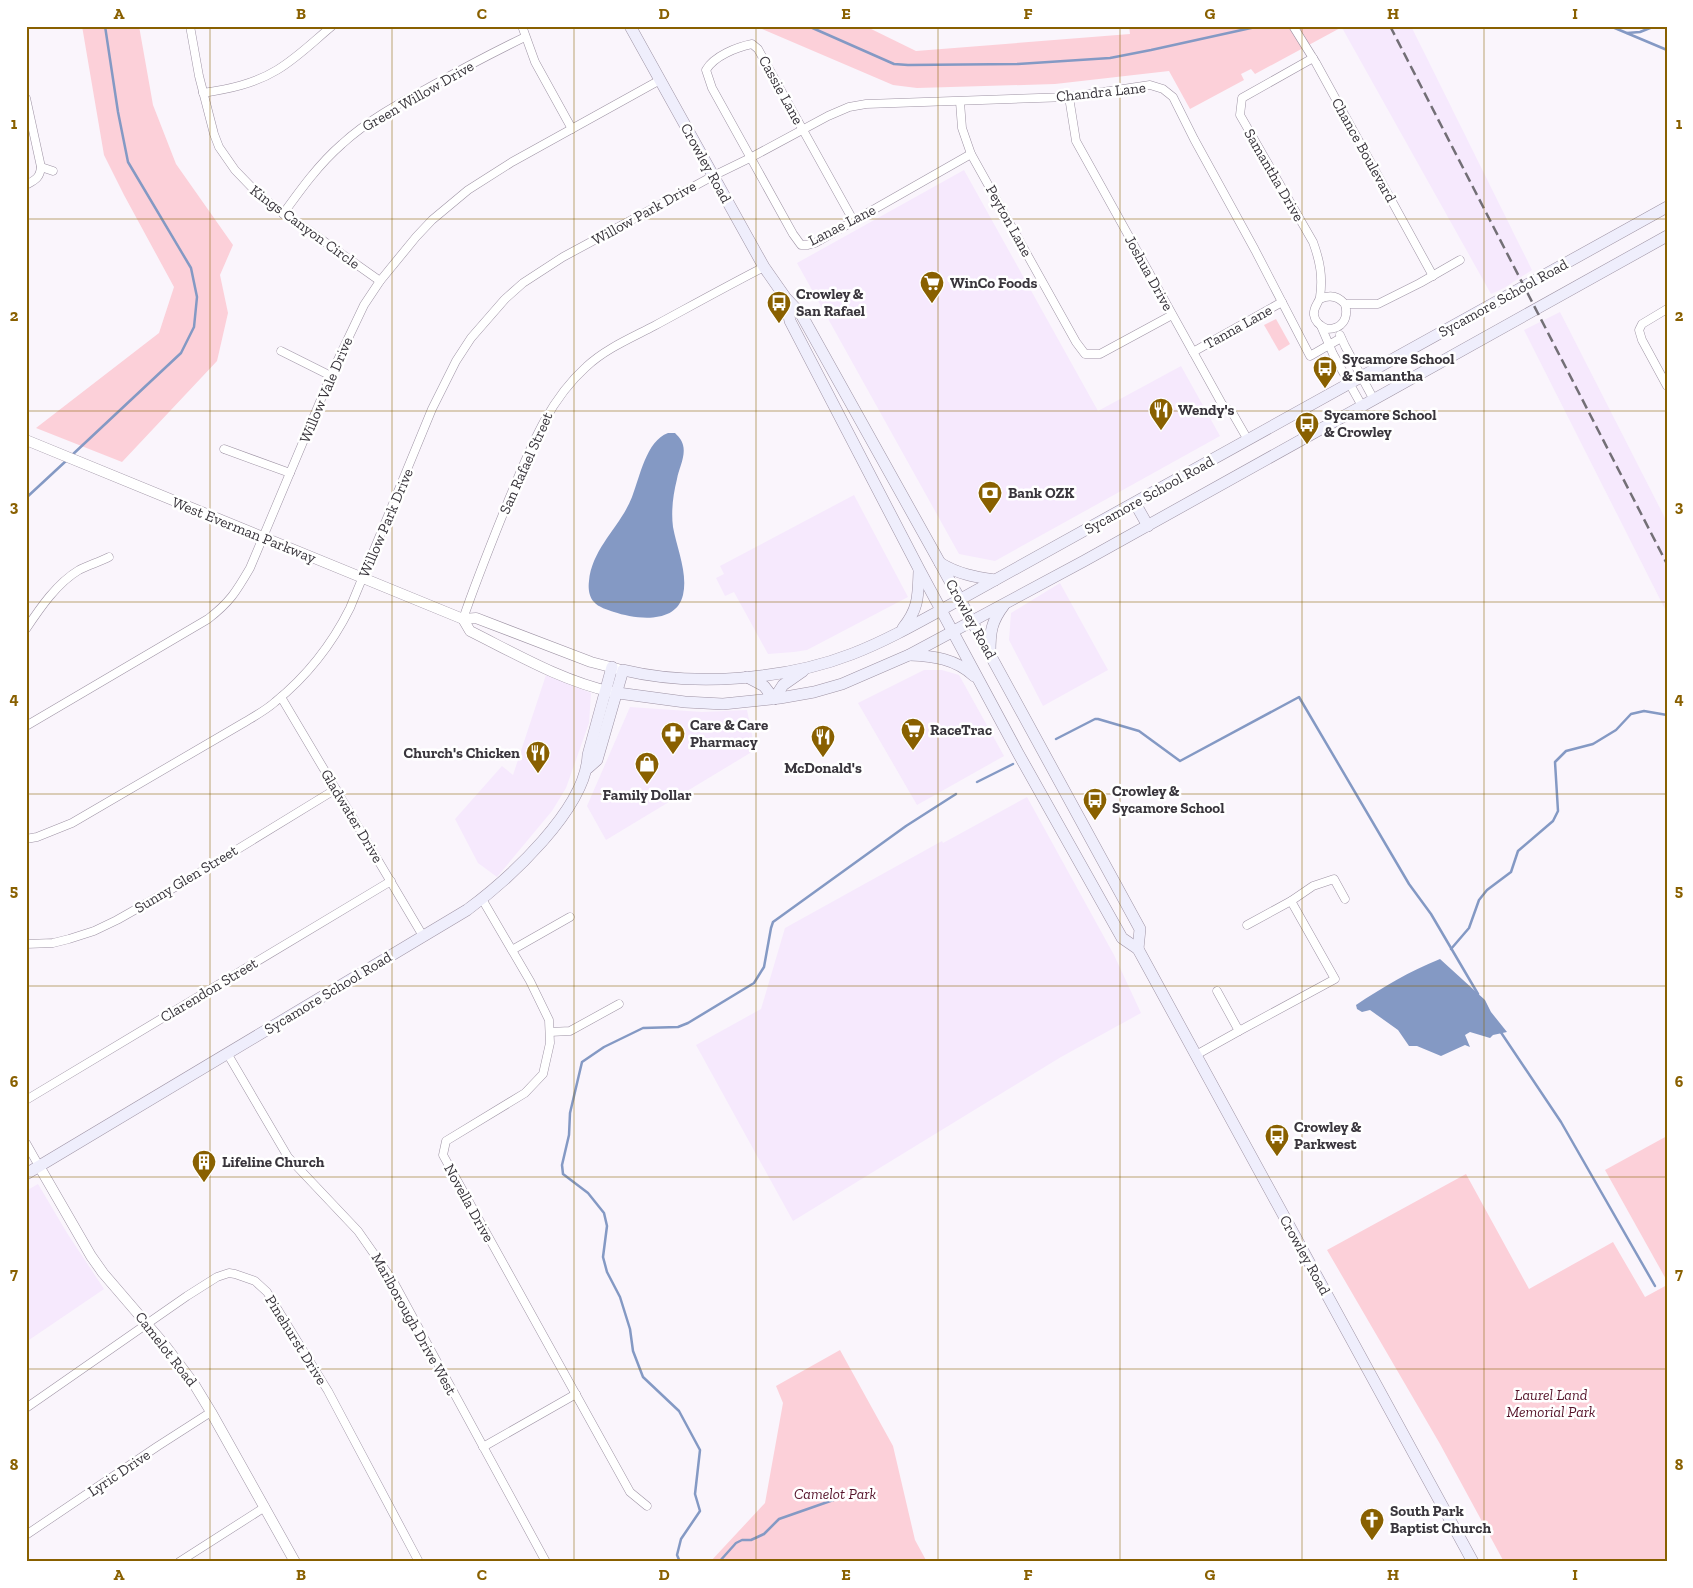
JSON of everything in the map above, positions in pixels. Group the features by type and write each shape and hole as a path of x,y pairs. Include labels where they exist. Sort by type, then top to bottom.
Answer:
{"main road":[{"name":"Crowley Road","path":"630,26 764,267 785,297 801,314 940,563 1140,929 1138,949"},
{"name":"Sycamore School Road","path":"26,1174 467,910 482,899 522,863 559,821 571,803 588,768 597,760 618,693 623,670 642,675 686,678 747,677 778,674 852,654 900,632 960,600 1667,207"},
{"name":"Sycamore School Road","path":"618,693 685,702 722,704 774,699 814,692 842,684 909,655 1148,526 1667,236"},
{"name":"Crowley Road","path":"785,297 790,321 952,632 1122,938 1138,949 1473,1562"},
{"path":"802,344 816,357 845,408 850,414 858,417"},
{"path":"1135,503 1148,526"},
{"path":"940,563 964,574 995,580"},
{"path":"900,632 916,608 919,569"},
{"path":"990,654 992,625 1004,604"},
{"path":"909,655 930,656 952,661 967,669 978,679"},
{"path":"747,677 764,686 774,699 784,685 813,666"},
{"name":"Sycamore School Road","path":"588,768 588,755 612,667"}],"street":[{"name":"Kings Canyon Circle","path":"190,26 203,93 214,134 235,170 260,196 283,214 380,281"},
{"path":"203,93 244,85 277,70 332,26"},
{"path":"522,26 535,62 572,129"},
{"name":"Chance Boulevard","path":"1293,26 1313,58 1433,276"},
{"name":"Green Willow Drive","path":"283,214 324,161 354,134 392,108 478,60 526,37"},
{"name":"Cassie Lane","path":"750,158 712,88 706,70 718,58 752,44 758,49 854,220"},
{"name":"Samantha Drive","path":"1313,58 1242,98 1240,115 1313,242 1321,264 1320,299 1316,304 1314,316 1362,406"},
{"name":"Willow Vale Drive","path":"26,726 208,619 223,608 233,597 250,568 264,538 331,376 364,304 380,281 432,220 468,190 512,162 660,80"},
{"name":"Chandra Lane","path":"713,176 849,107 866,104 960,102 1069,96 1150,85 1163,88 1173,97 1310,356 1341,338"},
{"name":"Joshua Drive","path":"1069,96 1076,141 1222,404 1233,414 1248,440"},
{"path":"26,98 41,167 41,174 38,179 26,185"},
{"name":"Peyton Lane","path":"960,102 962,128 972,154 1076,342 1085,354 1100,354 1172,314"},
{"name":"Lanae Lane","path":"750,158 793,234 801,244 808,245 815,243 972,154"},
{"path":"41,167 53,171"},
{"name":"Willow Park Drive","path":"26,839 37,837 72,823 245,722 282,697 330,643 339,630 363,578 432,410 456,361 485,321 523,283 563,257 713,176"},
{"path":"1345,304 1378,304 1460,260"},
{"name":"San Rafael Street","path":"463,619 481,567 532,444 554,403 565,389 587,366 627,340 764,267"},
{"path":"1320,299 1331,296 1336,297 1345,304 1347,311 1343,323 1338,327 1326,329 1321,326"},
{"name":"Tanna Lane","path":"1193,352 1282,302"},
{"path":"1667,310 1642,324 1639,330 1642,340 1667,386"},
{"path":"1338,327 1341,338 1374,400"},
{"path":"281,351 331,376"},
{"name":"West Everman Parkway","path":"27,440 463,619 476,618 591,662 623,670"},
{"path":"224,449 290,473"},
{"path":"26,629 65,581 79,571 109,557"},
{"name":"West Everman Parkway","path":"463,619 470,631 552,672 618,693"},
{"name":"Gladwater Drive","path":"282,697 423,936"},
{"name":"Sunny Glen Street","path":"26,944 53,943 94,931 184,882 336,789"},
{"path":"1247,926 1313,886 1334,879 1345,899"},
{"name":"Clarendon Street","path":"26,1100 391,881"},
{"name":"Novella Drive","path":"482,899 530,980 550,1020 550,1043 543,1074 525,1093 446,1141 443,1155 630,1492 647,1506"},
{"path":"1196,1055 1334,979 1291,901"},
{"path":"512,950 570,917"},
{"path":"1217,992 1238,1031"},
{"path":"550,1032 570,1031 619,1004"},
{"name":"Marlborough Drive West","path":"227,1053 288,1157 358,1231 388,1273 546,1562"},
{"name":"Camelot Road","path":"26,1143 91,1256 103,1273 164,1344 194,1384 295,1562"},
{"name":"Pinehurst Drive","path":"26,1408 217,1277 229,1273 256,1281 267,1292 328,1391 419,1562"},
{"path":"483,1448 576,1394"},
{"name":"Lyric Drive","path":"26,1535 211,1412"},
{"path":"179,1562 265,1507"}],"shaded area":[{"path":"1341,26 1411,26 1532,270 1491,294"},
{"path":"964,170 1098,411 1181,366 1220,436 995,561 959,554 797,263"},
{"path":"1560,312 1667,522 1667,613 1524,330"},
{"path":"854,495 908,597 807,650 768,654 734,592 725,596 716,578 724,574 720,566"},
{"path":"1060,583 1108,670 1043,706 1009,640 1011,613"},
{"path":"924,670 942,670 959,675 1004,756 917,805 858,703"},
{"path":"546,675 591,693 589,723 566,788 552,811 497,877 478,863 455,819 502,766 513,775"},
{"path":"630,707 702,712 747,710 755,750 606,840 587,806"},
{"path":"1027,797 1114,955 1141,1013 1061,1057 793,1221 696,1045 761,1009 785,928 942,841 943,843"},
{"path":"38,1184 67,1233 104,1289 26,1342 26,1191"}],"green space":[{"path":"82,26 139,26 153,105 176,164 233,245 220,275 228,313 217,361 122,462 36,428 159,333 174,287 104,155"},
{"path":"755,26 865,26 916,51 1130,34 1129,26 1342,27 1255,74 1251,69 1241,74 1244,80 1190,109 1169,71 1055,84 917,88 893,85"},
{"path":"1276,319 1290,344 1279,351 1264,325"},
{"path":"1667,1136 1667,1281 1605,1170"},
{"name":"Laurel Land Memorial Park","path":"1466,1174 1529,1289 1613,1242 1645,1297 1667,1285 1667,1562 1504,1562 1440,1444 1327,1250"},
{"name":"Camelot Park","path":"840,1350 893,1446 915,1540 927,1562 710,1562 765,1503 783,1403 776,1386"}],"water":[{"path":"668,433 676,434 682,441 684,449 674,491 672,515 683,570 683,595 679,605 664,615 643,618 623,615 601,607 592,600 589,587 591,569 595,558 627,508 649,451 660,437"},
{"path":"1440,959 1485,1000 1491,1012 1507,1032 1493,1035 1490,1038 1470,1032 1465,1035 1470,1047 1465,1045 1441,1056 1417,1046 1409,1046 1398,1030 1370,1010 1362,1012 1357,1009 1356,1005 1387,986"}],"waterway":[{"path":"71,456 181,353 194,327 197,297 191,268 128,162 118,112 105,26"},
{"path":"808,26 894,64 908,65 1018,64 1110,58 1260,26"},
{"path":"1610,26 1667,50"},
{"path":"1627,33 1640,32 1655,26"},
{"path":"26,498 67,460"},
{"path":"1056,739 1098,719 1139,731 1180,761 1299,697 1409,884 1431,914 1478,994"},
{"path":"1451,949 1469,928 1479,900 1487,890 1511,872 1518,851 1553,821 1558,811 1555,762 1566,751 1593,744 1616,730 1631,714 1644,711 1667,715"},
{"path":"977,782 1013,764"},
{"path":"680,1562 677,1555 681,1539 700,1511 695,1494 700,1450 679,1411 643,1377 633,1351 630,1329 620,1297 607,1272 603,1257 607,1226 604,1213 588,1193 563,1174 562,1165 569,1135 570,1113 582,1062 604,1047 643,1028 678,1027 688,1023 754,983 764,967 773,922 906,826 956,794"},
{"path":"1500,1031 1561,1122 1655,1286"},
{"path":"719,1562 736,1543 742,1540 751,1540 764,1534 779,1519 839,1498"}],"railway":[{"path":"1390,26 1667,564"}],"place":[{"name":"WinCo Foods","path":"932,304"},
{"name":"Crowley & San Rafael","path":"779,324"},
{"name":"Sycamore School & Samantha","path":"1325,389"},
{"name":"Wendy's","path":"1161,431"},
{"name":"Sycamore School & Crowley","path":"1307,445"},
{"name":"Bank OZK","path":"990,514"},
{"name":"RaceTrac","path":"913,751"},
{"name":"Care & Care Pharmacy","path":"673,755"},
{"name":"McDonald's","path":"823,758"},
{"name":"Church's Chicken","path":"538,774"},
{"name":"Family Dollar","path":"647,785"},
{"name":"Crowley & Sycamore School","path":"1095,821"},
{"name":"Crowley & Parkwest","path":"1277,1157"},
{"name":"Lifeline Church","path":"204,1183"},
{"name":"South Park Baptist Church","path":"1372,1541"}]}
